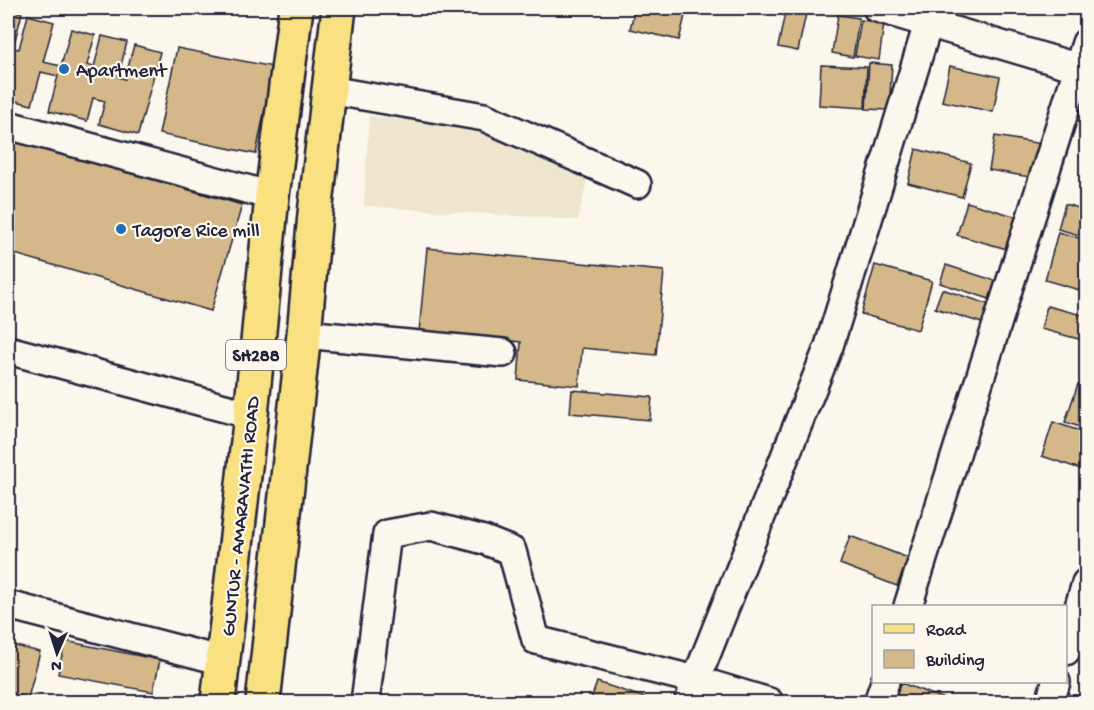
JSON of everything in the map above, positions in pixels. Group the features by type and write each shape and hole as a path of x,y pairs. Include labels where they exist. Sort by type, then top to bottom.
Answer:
{"main road":[{"name":"GUNTUR - AMARAVATHI ROAD","path":"218,702 272,196 296,8"},
{"name":"SH288","path":"263,702 339,8"}],"street":[{"path":"877,8 931,15 1084,60 908,605"},
{"path":"692,691 829,346 931,15"},
{"path":"329,90 484,117 636,184"},
{"path":"8,124 272,196"},
{"path":"304,334 503,352"},
{"path":"8,350 250,415"},
{"path":"365,702 387,534 431,526 484,540 512,551 536,640 692,691 769,702"},
{"path":"1067,645 1086,583"},
{"path":"8,605 223,661"},
{"path":"878,702 884,683"},
{"path":"1050,702 1055,683"}],"shaded area":[{"path":"369,116 454,124 589,172 578,220 364,206"}],"building":[{"path":"635,8 687,8 679,40 630,29"},
{"path":"786,8 807,9 798,51 778,47"},
{"name":"Apartment","path":"8,9 22,13 13,48 19,49 28,15 54,22 43,62 61,66 71,29 95,35 87,65 94,67 102,36 127,42 118,77 125,79 134,45 160,52 138,135 99,124 105,101 93,98 87,121 49,111 58,76 41,72 32,105 8,99"},
{"path":"838,15 859,18 853,57 832,53"},
{"path":"861,20 884,23 879,60 855,56"},
{"path":"177,48 273,67 256,154 159,134"},
{"path":"869,63 892,65 889,110 866,109"},
{"path":"821,65 867,67 865,108 819,105"},
{"path":"950,66 1000,77 993,112 942,101"},
{"path":"995,136 1042,144 1036,178 989,170"},
{"name":"Tagore Rice mill","path":"8,138 242,205 211,311 8,252"},
{"path":"916,149 971,163 962,197 908,183"},
{"path":"967,202 1024,219 1014,251 957,235"},
{"path":"1065,204 1086,210 1086,237 1058,229"},
{"path":"1058,232 1086,240 1086,292 1045,280"},
{"path":"427,248 664,271 656,355 582,348 579,386 518,380 521,342 419,332"},
{"path":"875,265 932,281 918,330 861,314"},
{"path":"946,265 999,282 993,300 940,283"},
{"path":"942,289 991,305 985,324 935,308"},
{"path":"1047,306 1086,316 1086,341 1041,329"},
{"path":"1078,384 1086,387 1086,429 1065,422"},
{"path":"572,390 652,397 650,420 570,413"},
{"path":"1053,422 1086,433 1086,471 1042,456"},
{"path":"850,536 908,558 897,586 840,564"},
{"path":"65,641 160,660 153,692 58,674"},
{"path":"8,644 40,652 27,702 8,702"},
{"path":"597,682 655,701 590,702"},
{"path":"901,683 953,702 894,702"}],"place":[{"name":"Apartment","path":"64,69"},
{"name":"Tagore Rice mill","path":"121,229"}]}
